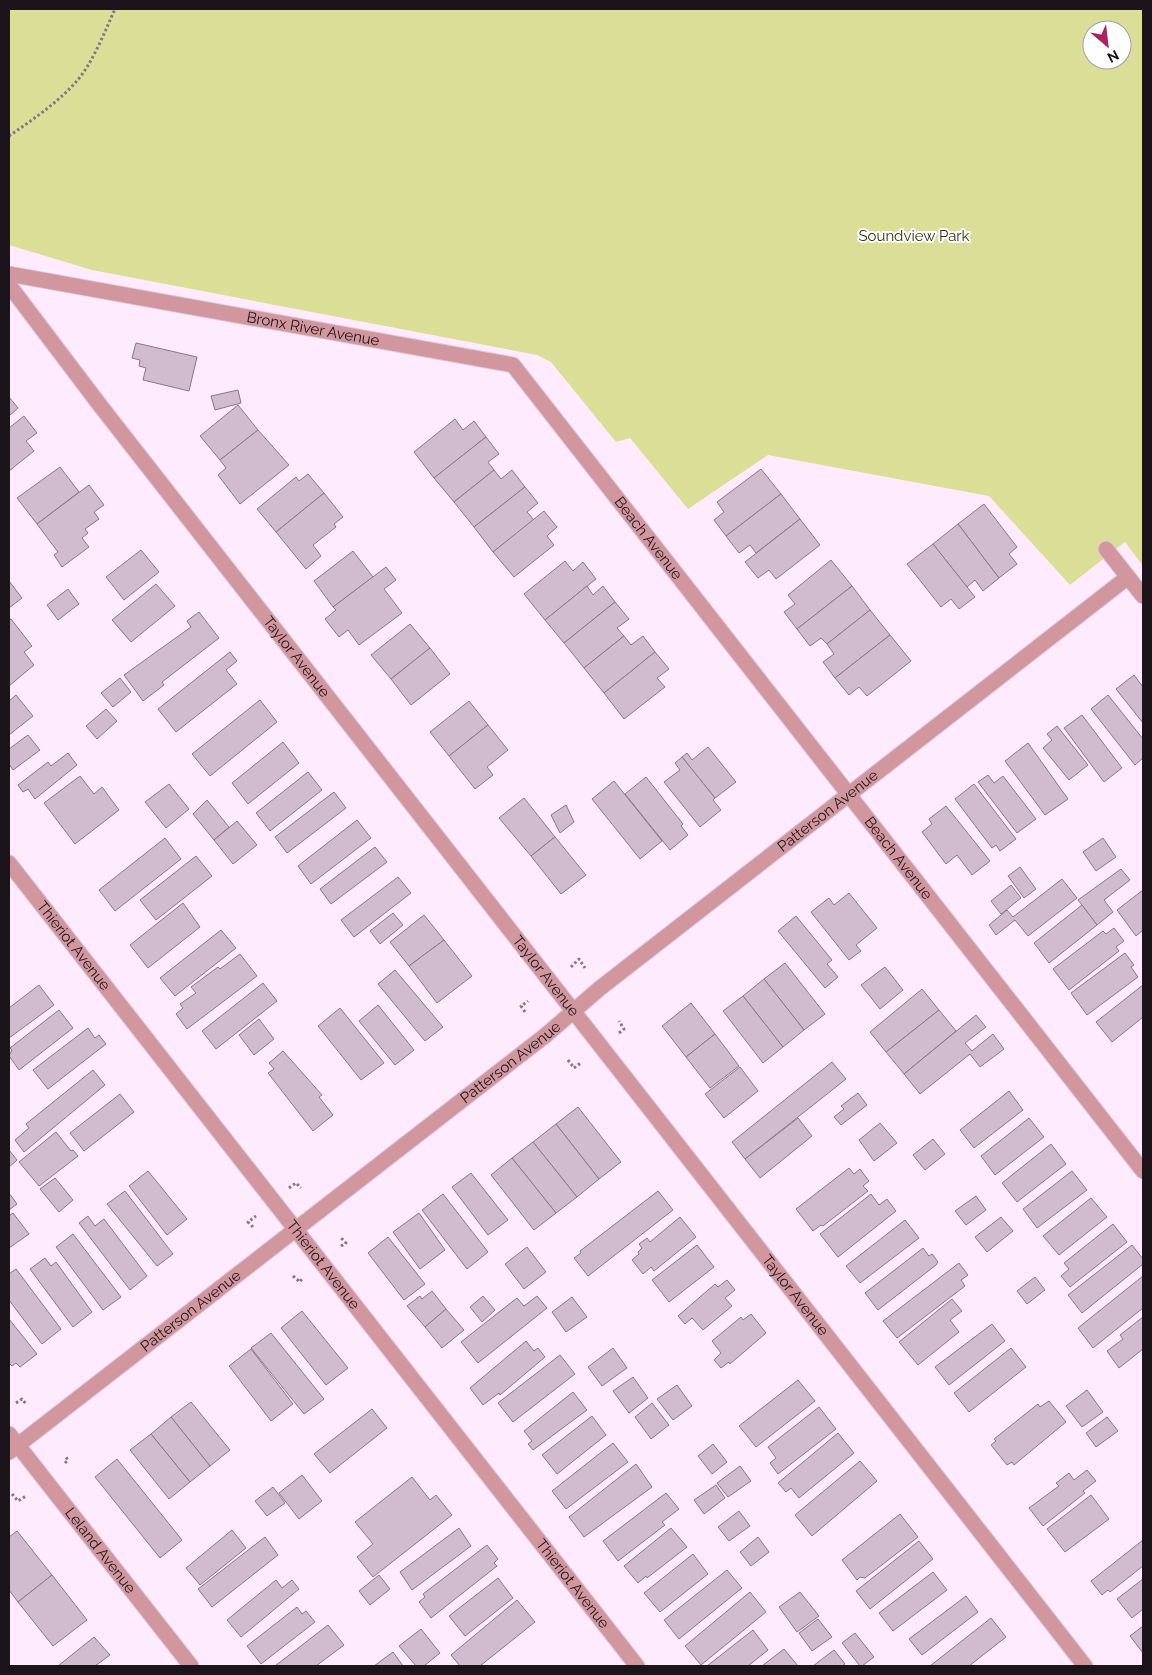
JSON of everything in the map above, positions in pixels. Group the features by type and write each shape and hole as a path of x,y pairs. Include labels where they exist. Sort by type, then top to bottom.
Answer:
{"street":[{"name":"Bronx River Avenue","path":"9,274 514,365 578,449"},
{"name":"Taylor Avenue","path":"9,285 572,1011 1084,1666"},
{"name":"Beach Avenue","path":"578,449 1143,1171"},
{"path":"1106,549 1143,596"},
{"name":"Patterson Avenue","path":"12,1443 295,1229 546,1035 572,1011 1128,577"},
{"name":"Thieriot Avenue","path":"9,863 637,1666"},
{"name":"Leland Avenue","path":"12,1443 191,1666"}],"path":[{"path":"9,136 38,115 76,82 100,43 115,9"},
{"path":"571,967 579,959 585,968"},
{"path":"525,1012 521,1006 528,1001"},
{"path":"619,1021 624,1029"},
{"path":"568,1060 574,1068 582,1062"},
{"path":"296,1183 301,1188"},
{"path":"253,1227 248,1222 257,1214"},
{"path":"340,1246 346,1243 341,1238"},
{"path":"293,1276 300,1282 303,1277"},
{"path":"16,1403 22,1399 26,1404"},
{"path":"65,1456 68,1460 65,1463"},
{"path":"12,1494 18,1501 26,1496"}],"green space":[{"name":"Soundview Park","path":"9,9 1143,9 1143,566 1125,542 1070,585 989,496 768,455 688,509 630,438 616,442 551,362 537,355 92,270 9,245"}],"building":[{"path":"136,343 197,357 189,391 143,380 146,368 139,366 140,360 132,358"},
{"path":"238,390 241,403 215,410 211,396"},
{"path":"9,397 18,408 9,416"},
{"path":"238,405 258,430 220,460 200,436"},
{"path":"24,416 37,433 26,441 34,451 9,471 9,428"},
{"path":"455,419 463,430 474,421 486,437 434,478 414,452"},
{"path":"258,430 289,465 240,504 218,475 226,468 220,460"},
{"path":"486,437 499,454 488,462 494,470 454,502 434,478"},
{"path":"60,467 79,492 37,524 17,498"},
{"path":"761,469 781,494 726,536 714,520 724,512 717,502"},
{"path":"494,470 501,479 512,470 525,487 474,527 454,502"},
{"path":"308,474 324,493 276,532 257,509 296,477 299,481"},
{"path":"89,485 104,505 94,512 99,519 85,529 88,533 82,538 89,547 62,567 54,555 58,552 37,524"},
{"path":"525,487 538,503 527,512 534,520 493,552 474,527"},
{"path":"324,493 343,517 334,524 336,527 313,545 321,556 306,569 276,532"},
{"path":"781,494 800,519 756,553 750,545 739,553 726,536"},
{"path":"984,504 1017,547 1009,554 1017,564 999,578 958,524"},
{"path":"544,511 557,527 547,536 554,545 514,577 493,552"},
{"path":"800,519 820,545 776,579 769,570 758,578 745,562"},
{"path":"958,524 999,578 983,591 975,580 967,587 933,544"},
{"path":"933,544 975,597 959,609 951,599 941,607 907,564"},
{"path":"141,550 159,572 124,600 106,577"},
{"path":"353,551 373,577 333,607 314,581"},
{"path":"831,560 852,586 797,629 784,612 795,604 788,595"},
{"path":"565,561 573,571 583,562 596,579 545,620 524,594"},
{"path":"386,567 396,580 384,589 402,613 359,645 348,630 339,637 325,619 336,610 333,607"},
{"path":"9,581 22,598 9,608"},
{"path":"156,584 175,606 131,642 112,620"},
{"path":"587,586 593,595 603,586 615,602 564,643 545,620"},
{"path":"852,586 870,610 827,644 821,638 810,646 797,629"},
{"path":"68,589 79,604 58,620 47,605"},
{"path":"615,602 629,619 617,628 624,636 584,668 564,643"},
{"path":"870,610 890,635 835,678 823,662 834,654 827,644"},
{"path":"199,612 219,638 162,682 164,685 143,701 124,675 191,627 187,621"},
{"path":"11,619 32,646 24,652 34,665 9,686 9,620"},
{"path":"410,624 430,648 391,679 371,655"},
{"path":"890,635 911,661 867,696 859,687 849,695 835,678"},
{"path":"624,636 631,645 643,636 655,652 604,693 584,668"},
{"path":"430,648 450,674 411,705 391,679"},
{"path":"230,652 237,661 226,670 237,684 176,732 158,709"},
{"path":"655,652 669,669 657,678 665,687 624,719 604,693"},
{"path":"1134,675 1143,687 1143,723 1116,689"},
{"path":"120,678 131,692 113,707 101,693"},
{"path":"16,695 33,716 9,735 9,701"},
{"path":"1108,695 1143,739 1143,758 1135,765 1091,709"},
{"path":"260,700 277,722 210,776 192,754"},
{"path":"469,701 488,725 449,756 430,732"},
{"path":"106,709 117,721 97,739 86,726"},
{"path":"1082,715 1122,768 1104,782 1064,728"},
{"path":"488,725 508,750 487,767 493,775 475,789 449,756"},
{"path":"1057,726 1088,765 1069,780 1043,748 1052,740 1047,734"},
{"path":"28,735 40,750 13,770 9,764 9,749"},
{"path":"283,742 299,763 248,804 232,783"},
{"path":"1028,743 1068,799 1045,815 1005,761"},
{"path":"708,747 736,782 715,798 682,757 687,753 692,760"},
{"path":"68,753 77,765 35,799 28,789 23,792 18,785 48,762 51,766"},
{"path":"682,757 715,798 713,800 721,810 700,827 664,782 680,770 675,763"},
{"path":"308,772 322,790 270,831 256,813"},
{"path":"988,775 994,783 1003,776 1036,819 1017,833 978,782"},
{"path":"80,776 94,794 102,787 119,810 75,844 44,803"},
{"path":"646,777 683,824 681,826 688,835 670,850 625,794"},
{"path":"614,781 662,841 640,859 592,799"},
{"path":"169,784 189,809 166,828 145,802"},
{"path":"974,784 1016,839 1000,851 996,845 992,848 955,799"},
{"path":"334,792 346,808 287,853 275,837"},
{"path":"524,798 555,837 531,856 499,818"},
{"path":"207,800 229,827 214,840 193,814"},
{"path":"566,805 574,822 560,833 551,815"},
{"path":"946,806 990,861 972,875 957,855 946,864 922,832 932,824 929,819"},
{"path":"357,820 371,838 311,884 298,866"},
{"path":"237,821 257,845 233,864 214,840"},
{"path":"555,837 586,875 561,894 531,856"},
{"path":"165,838 181,859 115,911 99,890"},
{"path":"1103,838 1116,857 1096,871 1083,852"},
{"path":"375,847 387,862 331,904 320,889"},
{"path":"196,856 212,876 156,920 140,900"},
{"path":"1020,867 1036,889 1024,898 1008,876"},
{"path":"1121,869 1130,880 1104,900 1113,912 1097,925 1078,900"},
{"path":"398,877 411,893 354,937 341,920"},
{"path":"1062,879 1077,898 1028,936 1015,920 996,935 989,925 1007,910 1013,917"},
{"path":"1011,885 1021,898 1001,914 991,901"},
{"path":"1143,890 1143,930 1136,936 1117,910"},
{"path":"849,893 877,928 856,945 861,951 849,960 811,912 829,898 834,905"},
{"path":"183,903 200,927 148,968 130,945"},
{"path":"1082,905 1097,925 1049,963 1034,943"},
{"path":"393,913 403,925 380,944 370,931"},
{"path":"424,915 444,940 409,966 390,942"},
{"path":"796,916 832,960 827,964 838,977 825,988 778,931"},
{"path":"1114,928 1124,941 1116,947 1119,951 1069,990 1053,969 1103,931 1106,934"},
{"path":"221,930 236,948 175,996 160,978"},
{"path":"444,940 472,976 437,1003 409,966"},
{"path":"1125,953 1134,965 1131,967 1138,977 1087,1015 1071,993"},
{"path":"240,954 257,976 187,1029 176,1014 183,1008 180,1004 196,993 191,987 218,967 220,969"},
{"path":"785,963 825,1014 804,1030 764,979"},
{"path":"885,967 903,990 880,1009 861,985"},
{"path":"395,970 443,1027 425,1041 378,984"},
{"path":"764,979 804,1030 783,1047 743,996"},
{"path":"263,983 277,1001 216,1049 202,1031"},
{"path":"39,985 54,1005 9,1038 9,1008"},
{"path":"1143,985 1143,1017 1112,1042 1096,1022"},
{"path":"922,989 939,1010 886,1052 870,1032"},
{"path":"743,996 783,1047 763,1063 723,1011"},
{"path":"691,1003 715,1034 686,1057 662,1026"},
{"path":"378,1005 414,1050 395,1065 359,1021"},
{"path":"340,1008 384,1063 361,1080 318,1026"},
{"path":"59,1010 73,1028 19,1070 9,1056 12,1050 10,1048"},
{"path":"939,1010 956,1031 904,1074 886,1052"},
{"path":"976,1015 986,1027 965,1043 972,1051 993,1034 1004,1049 980,1067 970,1054 920,1094 904,1074"},
{"path":"259,1019 274,1039 254,1055 239,1035"},
{"path":"88,1028 95,1038 99,1035 106,1044 48,1089 33,1070"},
{"path":"715,1034 739,1066 710,1088 686,1057"},
{"path":"283,1051 322,1095 319,1097 333,1115 313,1131 268,1073 274,1069 269,1063"},
{"path":"832,1062 846,1079 745,1159 732,1142"},
{"path":"740,1067 758,1091 724,1118 705,1094"},
{"path":"93,1070 105,1085 24,1152 15,1140 29,1128 26,1124"},
{"path":"1009,1091 1023,1110 974,1148 960,1130"},
{"path":"858,1093 867,1105 841,1125 834,1117 844,1109 841,1106"},
{"path":"120,1094 134,1112 84,1151 70,1133"},
{"path":"578,1107 621,1162 599,1179 556,1124"},
{"path":"798,1118 812,1136 760,1178 745,1159"},
{"path":"1029,1118 1044,1137 995,1175 981,1156"},
{"path":"880,1123 897,1143 874,1161 859,1140"},
{"path":"556,1124 599,1179 577,1197 533,1142"},
{"path":"56,1132 71,1151 73,1150 78,1156 39,1186 19,1162"},
{"path":"933,1139 945,1154 925,1170 913,1155"},
{"path":"533,1142 577,1197 556,1213 512,1158"},
{"path":"1051,1144 1066,1164 1017,1202 1002,1183"},
{"path":"9,1150 17,1160 9,1167"},
{"path":"512,1158 556,1213 534,1230 491,1175"},
{"path":"849,1168 854,1174 860,1169 869,1181 863,1186 868,1191 823,1226 821,1225 813,1231 796,1209"},
{"path":"148,1171 187,1219 167,1235 129,1186"},
{"path":"1072,1171 1087,1190 1037,1228 1023,1209"},
{"path":"471,1173 508,1220 488,1235 452,1187"},
{"path":"55,1178 73,1200 59,1212 40,1189"},
{"path":"125,1191 173,1254 157,1266 107,1204"},
{"path":"658,1191 673,1210 588,1276 574,1258 581,1253 580,1251"},
{"path":"9,1193 17,1204 9,1210"},
{"path":"443,1194 488,1252 467,1269 422,1210"},
{"path":"871,1194 879,1205 887,1199 896,1211 838,1257 820,1234"},
{"path":"976,1196 986,1210 966,1225 955,1211"},
{"path":"1091,1198 1107,1217 1059,1255 1043,1236"},
{"path":"13,1213 29,1234 9,1248 9,1216"},
{"path":"419,1213 445,1250 420,1269 393,1232"},
{"path":"88,1216 95,1226 104,1219 147,1276 130,1290 79,1223"},
{"path":"680,1217 696,1237 654,1271 651,1267 643,1274 632,1260 639,1254 638,1252 642,1248 639,1244 647,1238 650,1242"},
{"path":"1001,1217 1013,1231 987,1252 975,1237"},
{"path":"905,1220 919,1238 860,1283 846,1266"},
{"path":"1113,1224 1127,1242 1070,1287 1061,1276 1069,1269 1064,1263"},
{"path":"73,1234 121,1297 103,1310 56,1247"},
{"path":"388,1237 425,1284 404,1300 368,1253"},
{"path":"697,1245 714,1267 669,1302 652,1280"},
{"path":"1132,1245 1143,1259 1143,1264 1082,1313 1068,1295"},
{"path":"527,1247 546,1272 524,1289 505,1264"},
{"path":"923,1248 929,1256 932,1254 938,1262 936,1265 878,1310 865,1293"},
{"path":"45,1258 51,1266 56,1262 92,1312 73,1327 30,1269"},
{"path":"959,1263 968,1275 961,1280 965,1286 897,1338 883,1321"},
{"path":"16,1269 61,1329 42,1344 9,1300 9,1274"},
{"path":"1143,1276 1143,1308 1093,1348 1078,1328"},
{"path":"1035,1277 1045,1290 1027,1304 1017,1291"},
{"path":"727,1280 735,1290 725,1298 732,1306 703,1330 692,1318 685,1324 678,1316 715,1284 718,1287"},
{"path":"432,1291 446,1309 425,1327 407,1306 420,1296 422,1299"},
{"path":"483,1296 495,1310 482,1322 470,1307"},
{"path":"537,1296 547,1308 478,1363 461,1342 517,1298 524,1306"},
{"path":"572,1297 587,1317 566,1332 552,1312"},
{"path":"952,1299 962,1311 950,1320 959,1332 918,1365 899,1342"},
{"path":"446,1309 464,1330 442,1348 425,1327"},
{"path":"302,1311 348,1368 326,1385 281,1328"},
{"path":"751,1314 766,1333 730,1364 729,1362 721,1368 714,1360 721,1353 712,1341 741,1317 743,1320"},
{"path":"1143,1317 1143,1349 1119,1368 1107,1351 1123,1339 1120,1335"},
{"path":"9,1319 37,1354 20,1367 16,1363 12,1366 9,1363"},
{"path":"992,1324 1005,1341 949,1385 935,1367"},
{"path":"271,1333 324,1399 304,1414 251,1348"},
{"path":"526,1341 534,1351 538,1348 545,1357 500,1395 499,1393 483,1405 470,1388"},
{"path":"613,1348 627,1368 602,1386 588,1367"},
{"path":"1011,1348 1026,1367 969,1412 954,1393"},
{"path":"251,1349 293,1404 271,1421 229,1366"},
{"path":"560,1355 575,1374 513,1422 498,1403"},
{"path":"633,1377 648,1398 629,1413 613,1391"},
{"path":"798,1380 815,1401 756,1447 739,1426"},
{"path":"677,1385 692,1406 673,1420 657,1399"},
{"path":"1087,1390 1103,1412 1082,1427 1066,1406"},
{"path":"573,1392 587,1410 533,1450 528,1444 532,1441 524,1431"},
{"path":"1049,1401 1066,1422 1014,1465 1012,1462 1007,1465 991,1445 996,1441 994,1439 1038,1404 1040,1407"},
{"path":"191,1402 230,1450 210,1466 171,1417"},
{"path":"652,1403 669,1425 651,1439 635,1417"},
{"path":"819,1407 836,1429 778,1474 770,1463 776,1458 768,1447"},
{"path":"372,1409 387,1428 330,1473 314,1454"},
{"path":"592,1416 606,1435 557,1474 542,1455"},
{"path":"171,1417 210,1466 190,1482 151,1434"},
{"path":"1107,1417 1118,1431 1096,1447 1086,1433"},
{"path":"838,1433 854,1453 799,1498 791,1488 786,1492 778,1483"},
{"path":"151,1434 190,1482 169,1499 130,1450"},
{"path":"613,1443 628,1462 566,1509 552,1491"},
{"path":"713,1444 727,1462 712,1474 698,1456"},
{"path":"117,1459 182,1540 160,1558 95,1477"},
{"path":"860,1461 877,1481 812,1536 795,1515"},
{"path":"636,1464 652,1487 584,1537 569,1517"},
{"path":"740,1466 751,1481 728,1497 717,1483"},
{"path":"1087,1470 1096,1481 1083,1491 1085,1493 1043,1526 1029,1508 1059,1486 1056,1483 1069,1473 1074,1480"},
{"path":"302,1475 322,1501 299,1519 279,1493"},
{"path":"412,1477 430,1500 436,1495 452,1515 373,1577 357,1557 373,1544 355,1522"},
{"path":"716,1485 725,1498 704,1514 694,1500"},
{"path":"273,1487 285,1503 267,1516 255,1501"},
{"path":"666,1493 679,1509 662,1522 665,1525 618,1561 603,1541"},
{"path":"1091,1495 1109,1519 1065,1552 1047,1529"},
{"path":"739,1511 750,1526 729,1541 718,1527"},
{"path":"900,1514 918,1537 865,1578 860,1577 857,1580 842,1560"},
{"path":"459,1528 471,1546 412,1590 400,1572"},
{"path":"671,1528 687,1547 638,1583 624,1566"},
{"path":"232,1530 246,1548 200,1585 186,1568"},
{"path":"17,1531 52,1575 18,1602 9,1590 9,1537"},
{"path":"265,1537 278,1555 212,1607 198,1589"},
{"path":"758,1537 769,1552 751,1566 740,1552"},
{"path":"1143,1540 1143,1566 1110,1592 1108,1590 1102,1595 1091,1581"},
{"path":"919,1541 933,1559 870,1609 856,1591"},
{"path":"487,1545 498,1559 494,1563 497,1566 431,1618 419,1602 425,1597 423,1594"},
{"path":"693,1554 708,1574 660,1612 644,1593"},
{"path":"727,1570 742,1588 679,1639 664,1620"},
{"path":"933,1572 947,1590 893,1631 879,1613"},
{"path":"52,1575 87,1620 53,1646 18,1602"},
{"path":"379,1575 390,1589 370,1605 359,1591"},
{"path":"498,1578 513,1598 465,1636 449,1616"},
{"path":"1143,1579 1143,1609 1132,1618 1117,1599"},
{"path":"276,1580 282,1588 292,1580 299,1589 241,1637 227,1620"},
{"path":"750,1592 766,1612 701,1665 685,1646"},
{"path":"800,1592 819,1616 797,1632 779,1607"},
{"path":"966,1596 978,1612 922,1655 909,1639"},
{"path":"517,1600 535,1622 480,1666 460,1666 451,1655"},
{"path":"297,1607 302,1614 306,1611 315,1622 261,1664 247,1646"},
{"path":"991,1618 1006,1637 969,1666 930,1666"},
{"path":"818,1619 832,1637 812,1651 799,1633"},
{"path":"328,1625 344,1645 316,1666 275,1666"},
{"path":"1143,1626 1143,1653 1130,1636"},
{"path":"421,1629 440,1653 424,1666 416,1666 399,1646"},
{"path":"753,1630 768,1650 748,1666 707,1666"},
{"path":"855,1633 874,1657 862,1666 860,1666 842,1643"},
{"path":"94,1637 110,1655 95,1666 58,1666"},
{"path":"784,1649 798,1666 762,1666"},
{"path":"834,1650 845,1664 842,1666 813,1666"},
{"path":"393,1652 403,1666 374,1666"}]}
